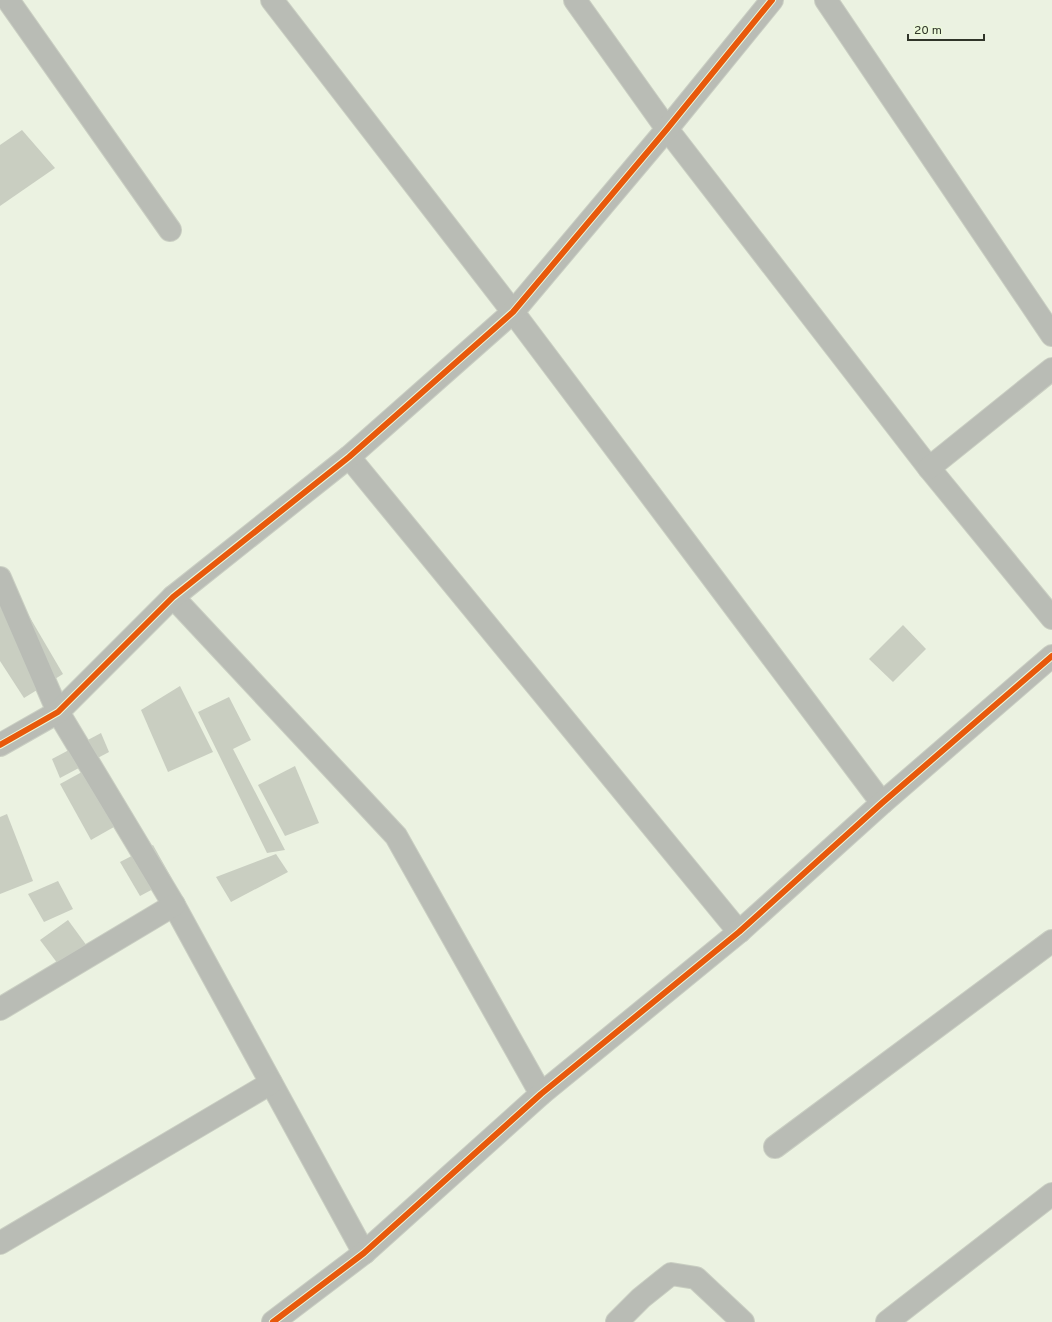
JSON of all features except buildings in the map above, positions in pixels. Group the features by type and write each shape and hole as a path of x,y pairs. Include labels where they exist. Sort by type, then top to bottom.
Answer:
{"street":[{"path":"8,0 170,230"},
{"path":"272,0 513,312 882,802"},
{"path":"575,0 667,129 928,468 1052,618"},
{"path":"0,745 58,712 173,597 349,456 513,312 667,129 772,0"},
{"path":"826,0 1052,334"},
{"path":"928,468 1052,369"},
{"path":"349,456 739,932"},
{"path":"0,578 58,712 174,905 364,1253"},
{"path":"173,597 396,836 541,1094"},
{"path":"273,1322 364,1253 541,1094 739,932 882,802 1052,656"},
{"path":"0,1009 174,905"},
{"path":"775,1147 1052,941"},
{"path":"0,1243 271,1083"},
{"path":"887,1322 1052,1194"},
{"path":"617,1322 641,1298 671,1274 696,1278 744,1322"}],"cycle path":[{"path":"0,745 58,712 173,597 349,457 513,312 667,129 772,0"},
{"path":"273,1322 364,1253 541,1094 739,932 882,803 1052,656"}]}
